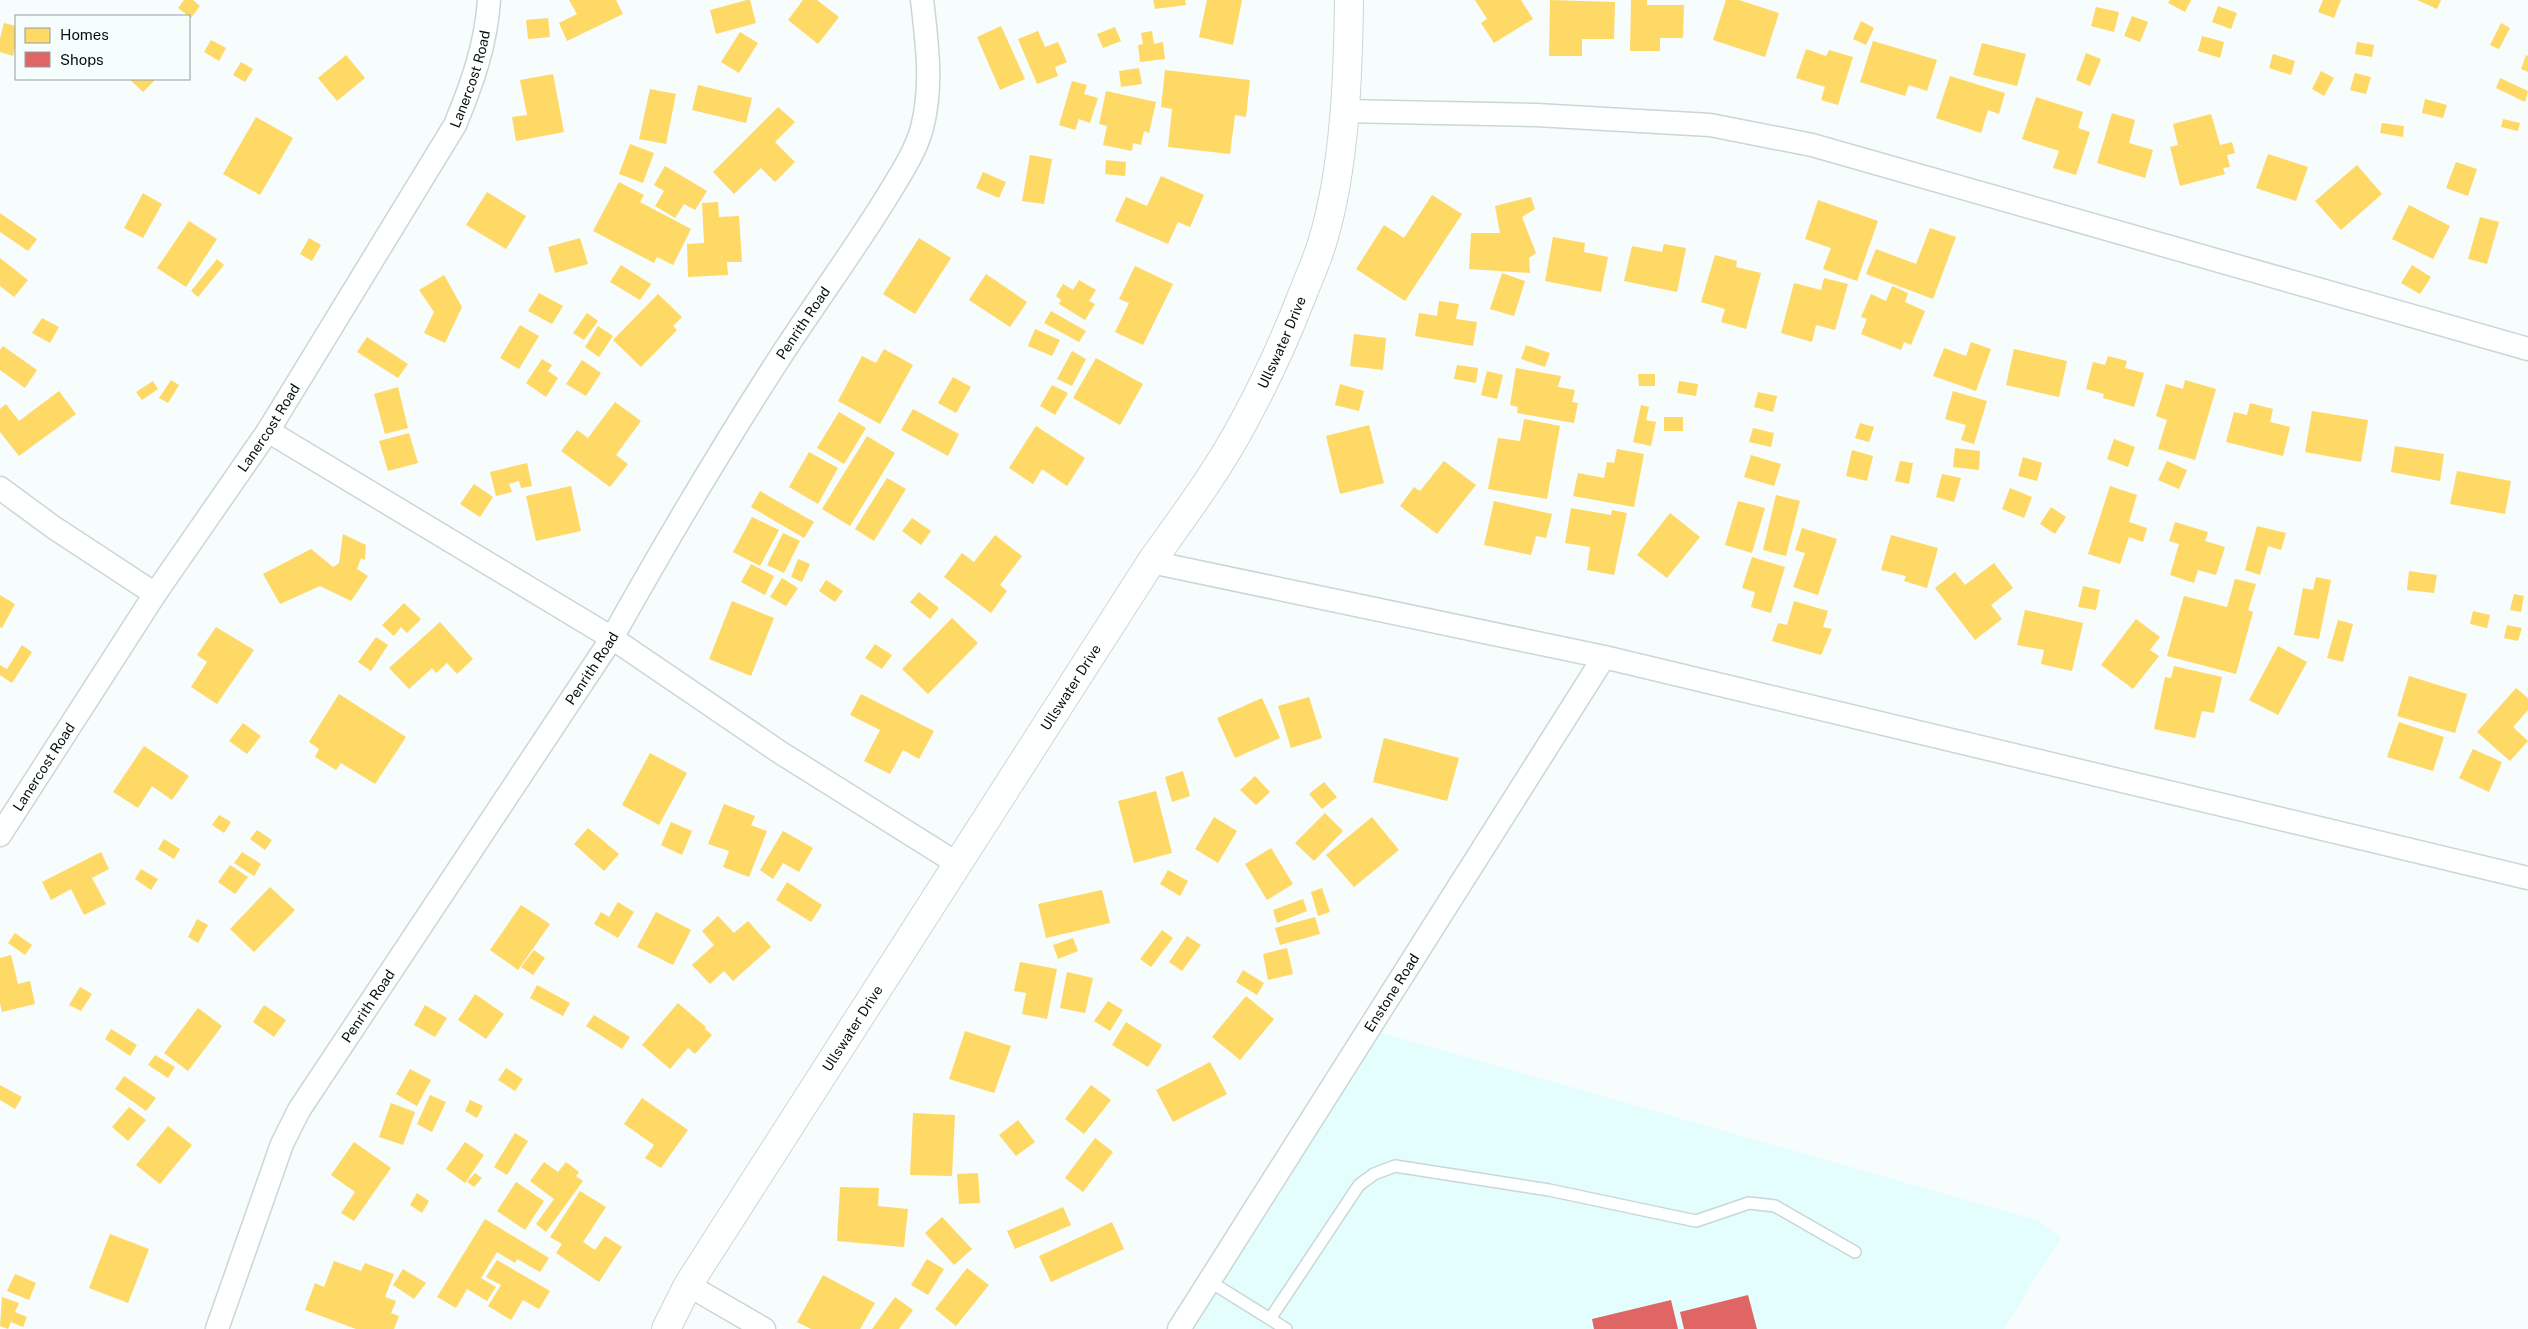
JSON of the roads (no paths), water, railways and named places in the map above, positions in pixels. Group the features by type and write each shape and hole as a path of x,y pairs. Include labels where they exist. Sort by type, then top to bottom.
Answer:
{"street":[{"name":"Lanercost Road","path":"0,835 155,594 268,431 455,125 475,76 488,29 489,0"},
{"name":"Penrith Road","path":"217,1329 282,1144 299,1110 612,638 647,574 776,363 872,222 903,170 922,130 928,97 928,55 922,0"},
{"name":"Ullswater Drive","path":"666,1329 688,1285 1242,425 1284,340 1323,240 1337,172 1344,111 1348,56 1349,0"},
{"path":"1344,111 1536,115 1710,125 1812,145 2528,349"},
{"path":"268,431 612,638 781,752 958,864"},
{"path":"0,488 53,527 155,594"},
{"path":"1152,562 1604,656 2528,878"},
{"name":"Enstone Road","path":"1179,1329 1604,656"},
{"path":"688,1285 764,1329"}],"lane":[{"path":"1270,1319 1359,1185 1374,1174 1396,1166 1549,1190 1696,1221 1749,1203 1775,1206 1855,1252"},
{"path":"1210,1281 1286,1329"}]}
